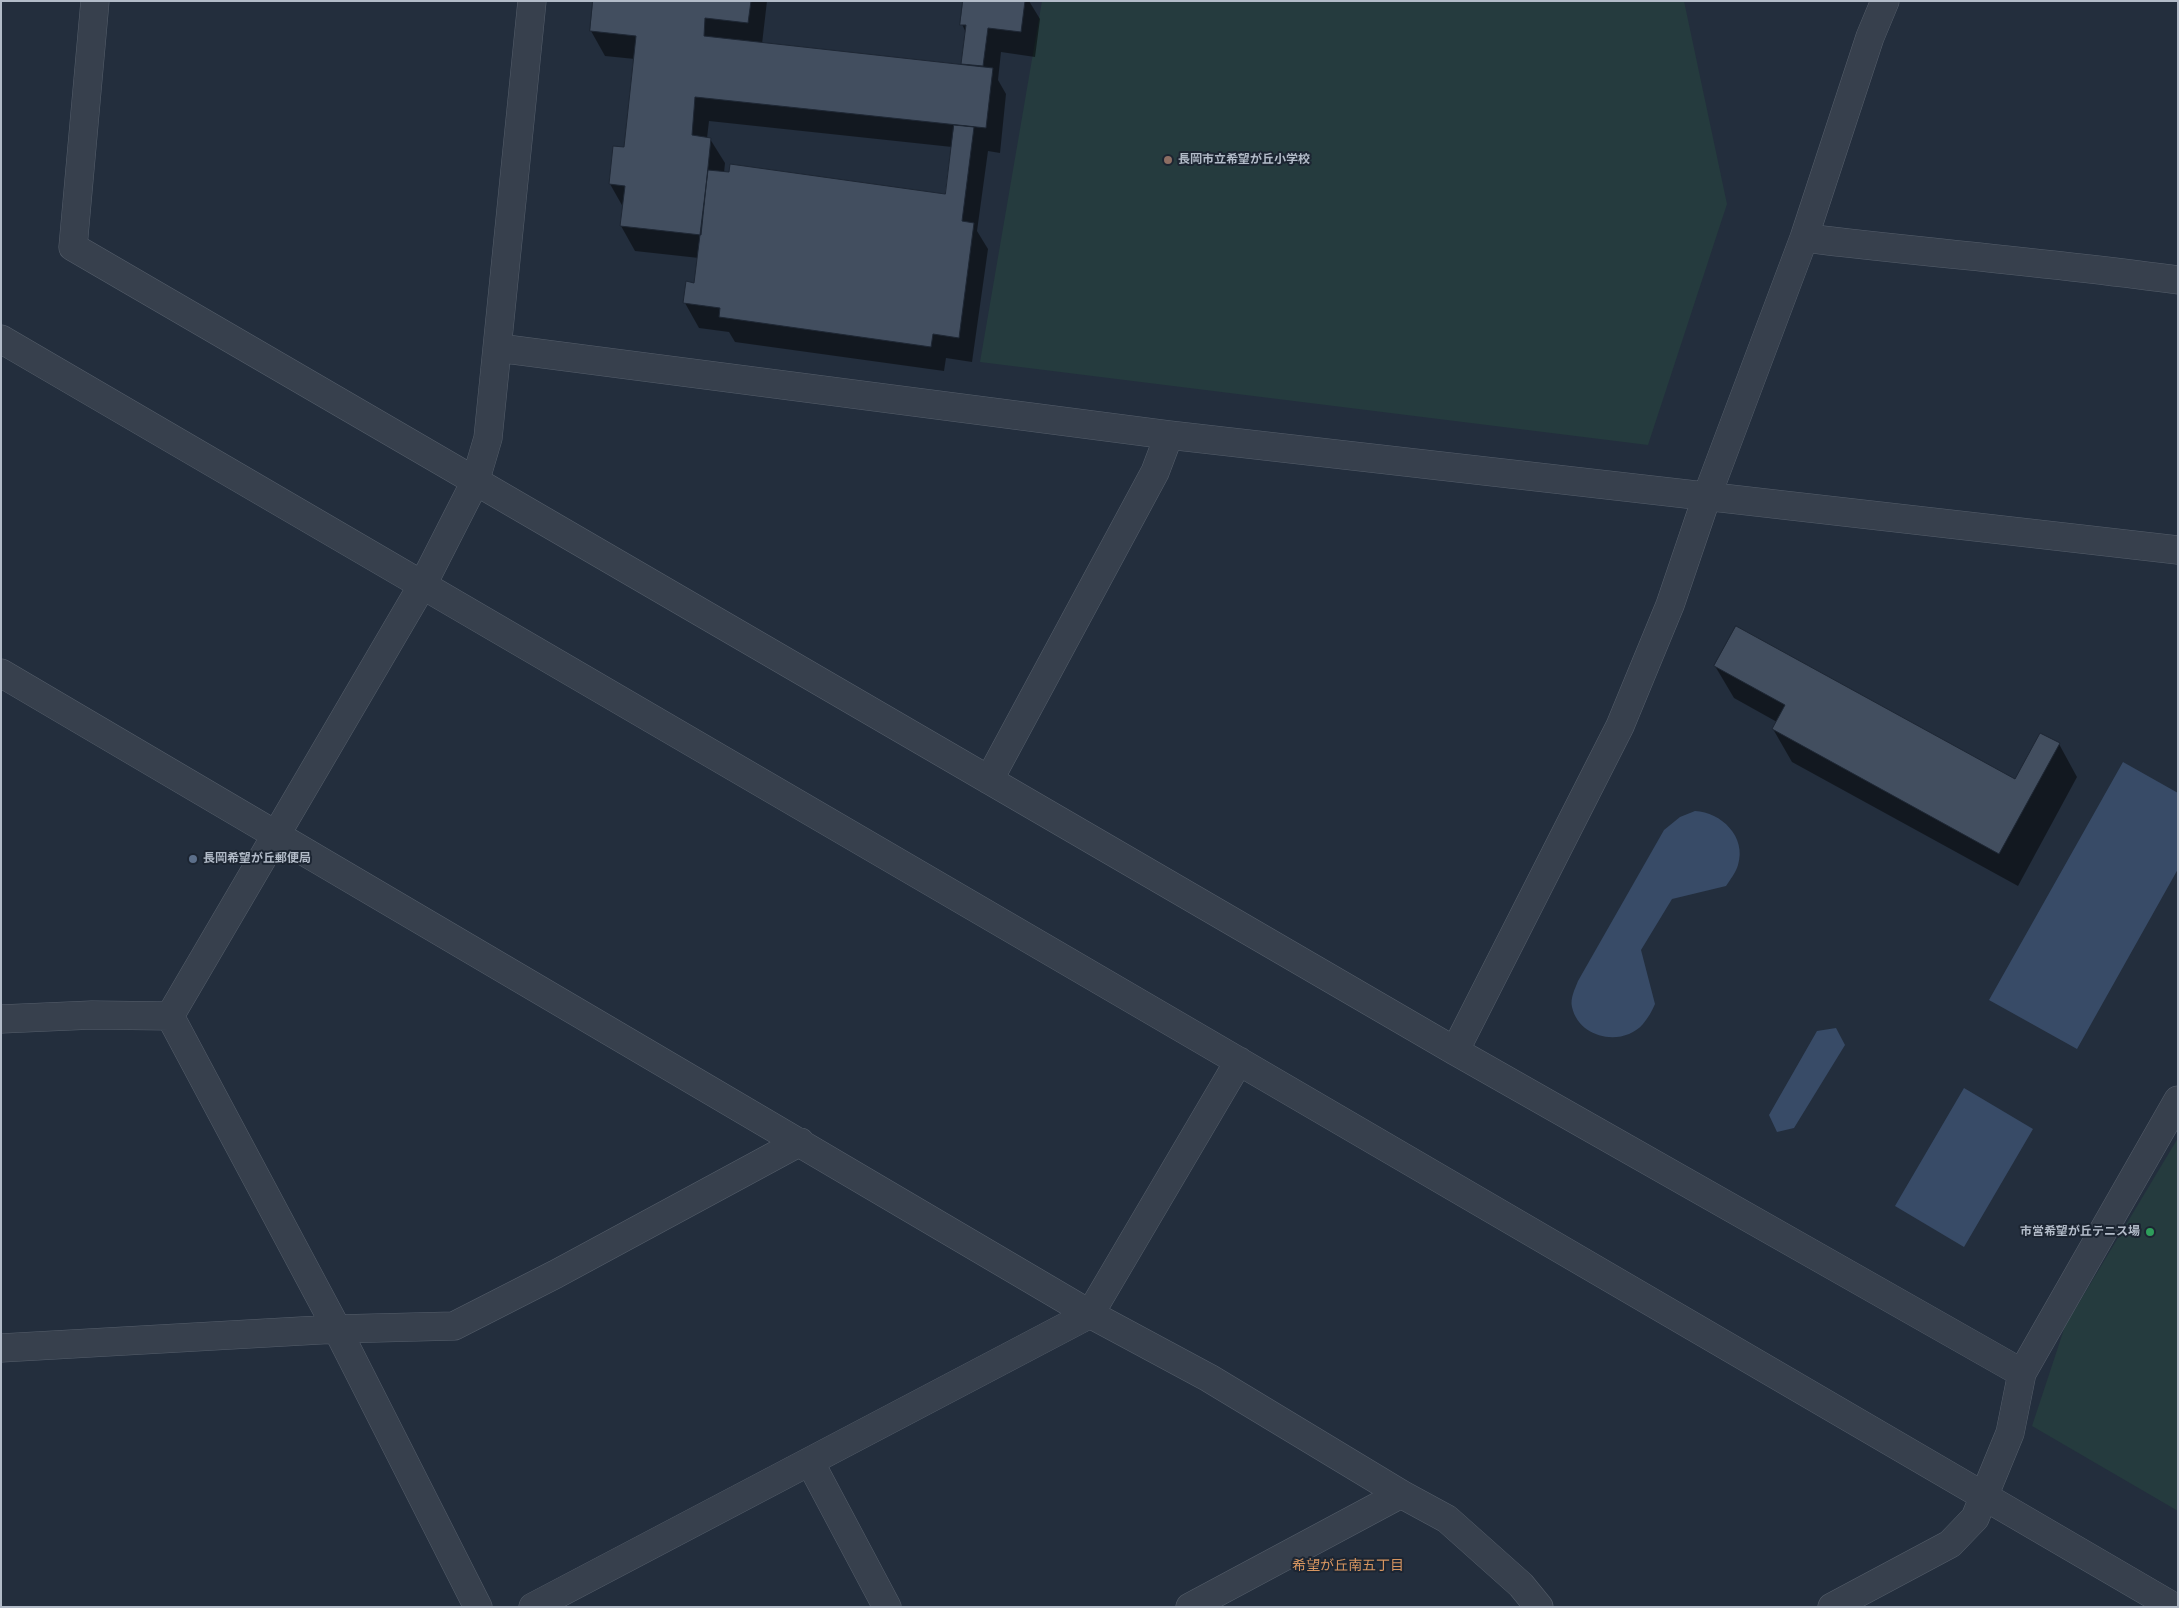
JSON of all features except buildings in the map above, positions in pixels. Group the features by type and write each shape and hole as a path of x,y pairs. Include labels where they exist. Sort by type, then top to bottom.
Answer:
{"street":[{"path":"95,1 73,247 1455,1051 2022,1373"},
{"path":"170,1016 423,584 475,482 488,438 532,1"},
{"path":"1455,1051 1620,726 1670,605 1708,496 1804,238 1870,37 1885,1"},
{"path":"1804,238 2096,269 2178,280"},
{"path":"1,339 1986,1495 2174,1607"},
{"path":"498,348 1169,435 2178,550"},
{"path":"989,780 1155,472 1169,435"},
{"path":"1,673 278,834 1090,1314 1209,1378 1401,1494 1447,1518 1521,1585 1539,1607"},
{"path":"1,1019 92,1015 170,1016"},
{"path":"170,1016 337,1329 478,1607"},
{"path":"533,1607 1090,1314 1239,1061"},
{"path":"1832,1607 1950,1544 1974,1518 1986,1495 2010,1433 2022,1373 2178,1100"},
{"path":"1,1348 337,1329 454,1326 556,1274 800,1142"},
{"path":"810,1462 887,1607"},
{"path":"1190,1607 1401,1494"}],"green space":[{"path":"1042,1 1684,1 1727,204 1648,445 980,362"},
{"name":"市営希望が丘テニス場","path":"2178,1138 2178,1511 2032,1426 2065,1326"}],"water":[{"path":"2123,762 2178,793 2178,869 2077,1049 1989,1000"},
{"path":"1695,811 1705,812 1714,816 1730,828 1739,845 1740,855 1736,870 1726,886 1672,899 1641,950 1655,1004 1643,1024 1624,1036 1603,1036 1592,1033 1576,1018 1572,1007 1572,997 1578,981 1664,830 1680,817"},
{"path":"1836,1028 1845,1045 1794,1128 1777,1132 1769,1115 1817,1031"},
{"path":"1964,1088 2033,1129 1964,1247 1895,1206"}],"place":[{"name":"長岡市立希望が丘小学校","path":"1168,160"},
{"name":"長岡希望が丘郵便局","path":"193,859"},
{"name":"市営希望が丘テニス場","path":"2150,1232"}],"district":[{"name":"希望が丘南五丁目","path":"1348,1567"}]}
